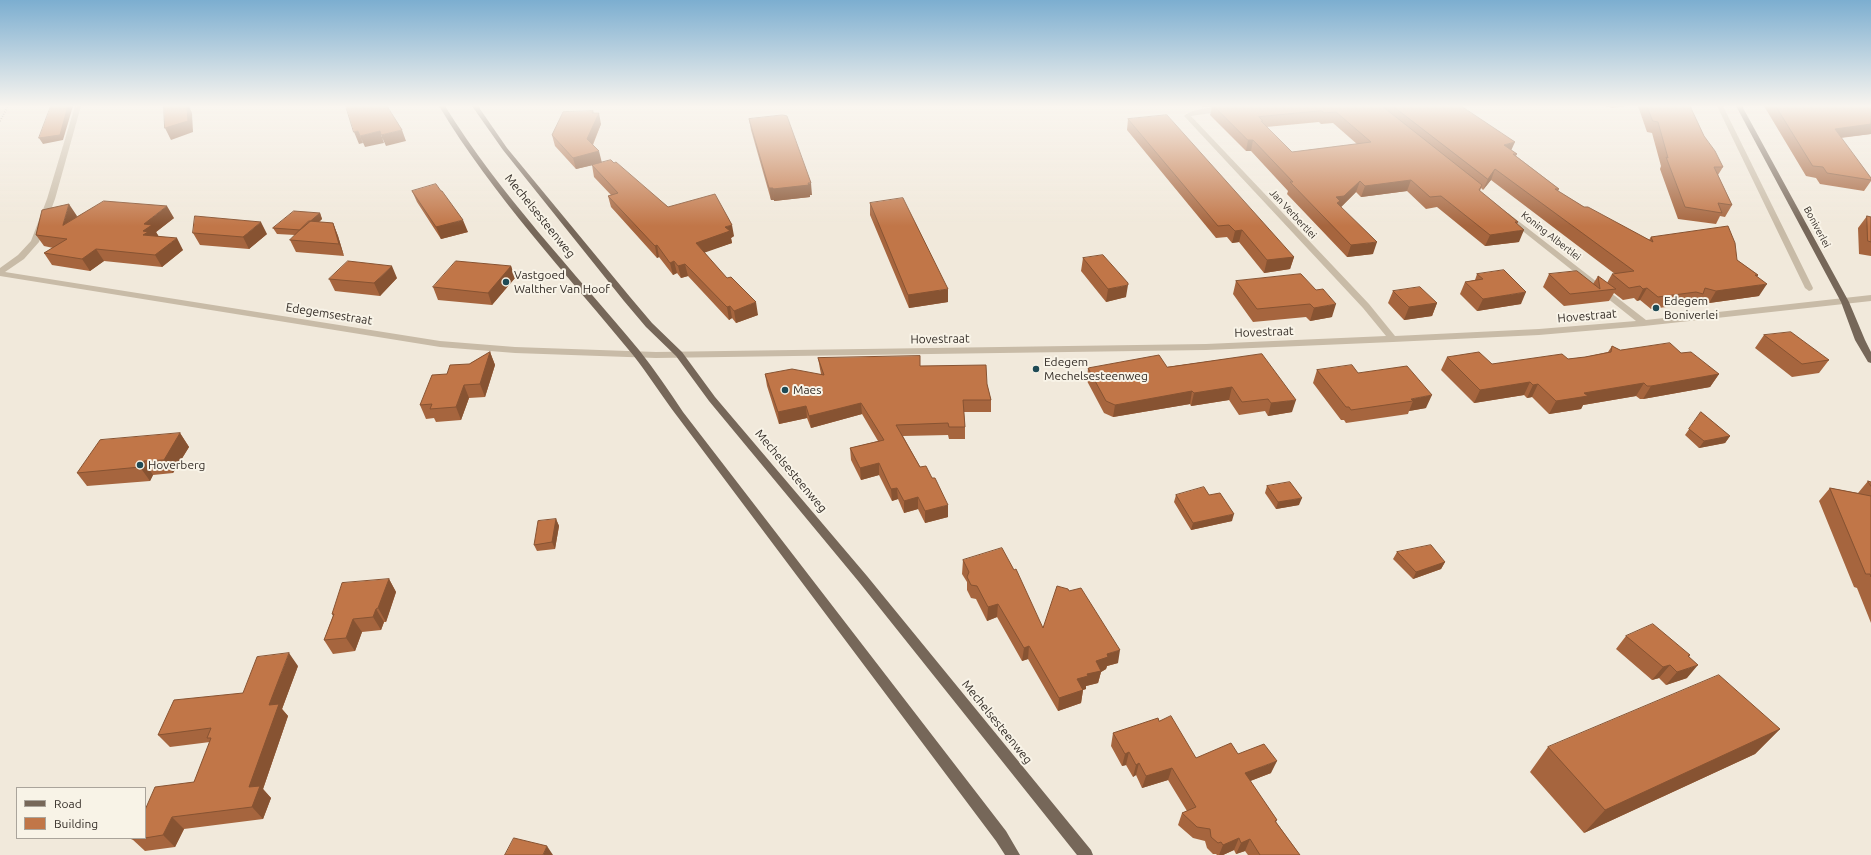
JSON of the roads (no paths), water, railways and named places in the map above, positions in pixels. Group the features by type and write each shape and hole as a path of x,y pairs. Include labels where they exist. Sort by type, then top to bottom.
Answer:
{"main road":[{"name":"Mechelsesteenweg","path":"467,146 527,223 637,354 680,414 1001,836 1013,855"},
{"name":"Mechelsesteenweg","path":"503,146 649,325 679,354 712,399 863,579 1086,855"},
{"name":"Boniverlei","path":"1761,146 1845,302 1860,340 1871,360"}],"street":[{"path":"0,273 21,257 35,242 51,198 66,146"},
{"name":"Jan Verbertlei","path":"1215,146 1366,306 1393,339"},
{"path":"1740,146 1809,288"},
{"name":"Koning Albertlei","path":"1500,210 1644,323"},
{"name":"Edegemsestraat","path":"0,273 440,344 515,350 656,355"},
{"name":"Hovestraat","path":"656,355 1206,347 1393,339 1539,332 1644,323 1871,298"}],"place":[{"name":"Vastgoed Walther Van Hoof","path":"506,282"},
{"name":"Edegem Boniverlei","path":"1656,308"},
{"name":"Edegem Mechelsesteenweg","path":"1036,369"},
{"name":"Maes","path":"785,390"},
{"name":"Hoverberg","path":"140,465"}]}
